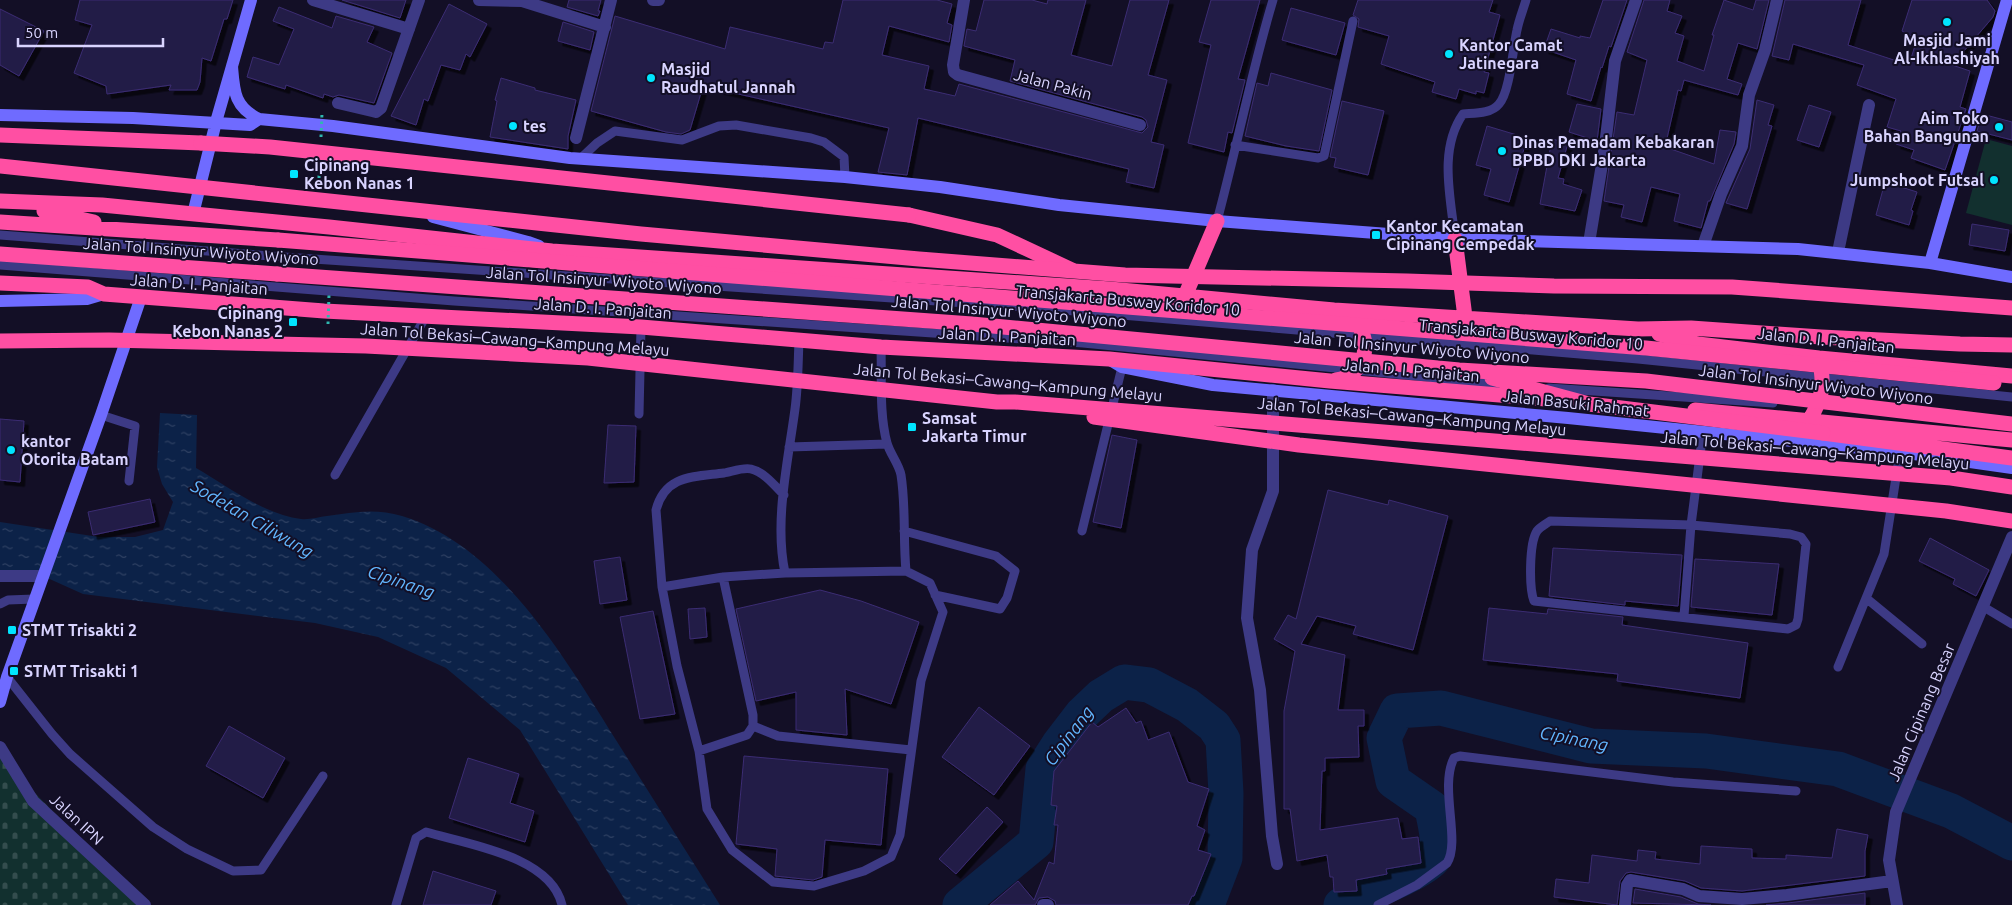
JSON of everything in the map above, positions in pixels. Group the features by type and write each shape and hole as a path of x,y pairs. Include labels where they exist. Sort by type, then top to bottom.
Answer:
{"highway":[{"path":"0,135 108,138 270,147 909,215 997,235 1110,289"},
{"path":"0,166 641,234 929,260 1125,275 1554,286 1732,287 2012,308"},
{"name":"Jalan D. I. Panjaitan","path":"0,201 102,205 548,250 1110,289 1334,310 1638,329 1691,328 1831,338 1960,344 2012,344"},
{"path":"0,206 61,213 134,232"},
{"path":"1185,296 1217,221"},
{"path":"0,222 134,232"},
{"name":"Jalan Tol Insinyur Wiyoto Wiyono","path":"134,232 278,240 1646,348 2012,385"},
{"path":"1455,239 1465,317"},
{"name":"Jalan Tol Insinyur Wiyoto Wiyono","path":"0,254 972,324 1459,370 1646,381 2012,424"},
{"name":"Jalan D. I. Panjaitan","path":"0,283 88,287 104,294 316,310 642,327 799,341 1116,363 1809,421 2012,440"},
{"path":"1330,381 1349,375 1357,369 1365,353 1364,335 1358,323 1347,314 1334,310"},
{"name":"Jalan D. I. Panjaitan","path":"1638,329 1698,344 2012,377"},
{"name":"Jalan Tol Bekasi–Cawang–Kampung Melayu","path":"0,341 109,340 366,346 588,358 997,402 1314,425 1951,478 2012,487"},
{"path":"1809,421 1822,391 1823,376 1819,358"},
{"path":"1459,370 1589,404 2012,458"},
{"path":"1994,383 2012,377"},
{"path":"997,402 1014,406 1299,445 1946,510 2012,521"}],"street":[{"path":"193,214 216,122 251,0"},
{"path":"313,0 409,29"},
{"path":"338,103 376,112 381,108 419,0"},
{"path":"479,0 522,1 605,27"},
{"path":"576,138 611,0"},
{"path":"653,0 659,0"},
{"name":"Jalan Pakin","path":"964,0 953,64 954,72 958,75 1140,125"},
{"path":"1589,243 1605,146 1615,61 1636,0"},
{"path":"1703,246 1721,194 1742,146 1749,95 1765,50 1777,0"},
{"path":"1930,263 2007,0"},
{"path":"232,66 236,98 240,106 248,114 258,119 333,126 580,159 846,177 940,187 1059,205 1217,221 1455,239 1798,249 1838,252 1930,263 2012,277"},
{"path":"1838,252 1870,105"},
{"path":"0,115 216,122 250,125 258,119"},
{"path":"0,173 92,180 328,208 434,217 528,242 548,250"},
{"path":"0,301 87,299 104,294"},
{"path":"0,702 34,599 101,415 140,297"},
{"name":"Jalan Basuki Rahmat","path":"1116,363 1213,385 1900,452 2012,468"},
{"path":"1273,390 1274,491 1252,550 1246,618 1260,690 1272,836 1277,864"},
{"name":"Jalan Cipinang Besar","path":"1896,905 1889,860 1896,812 2012,537"},
{"path":"0,576 44,573"},
{"name":"Jalan IPN","path":"0,747 33,801 146,905"},
{"path":"1625,905 1627,885 1630,880 1683,889 1699,896 1742,902 1892,881"},
{"path":"1042,905 1048,905"}],"lane":[{"path":"1217,221 1255,62 1273,0"},
{"path":"1455,239 1447,166 1452,137 1457,123 1463,114 1483,112 1494,108 1500,103 1505,93 1518,28 1526,0"},
{"path":"1235,145 1318,158 1324,156 1353,21"},
{"path":"580,159 597,142 615,130 682,140 719,126 736,125 824,142 844,157 846,177"},
{"name":"Transjakarta Busway Koridor 10","path":"0,235 1027,307 1823,376 2012,397"},
{"path":"0,265 454,301 1009,337 1357,369 1480,383 1817,406 2012,430"},
{"path":"335,475 426,316"},
{"path":"639,414 638,386 642,327"},
{"path":"785,573 780,535 796,399 799,341"},
{"path":"880,347 884,424 887,444 900,473 904,506 906,571"},
{"path":"1082,531 1116,363"},
{"path":"101,415 135,426 129,481"},
{"path":"1684,616 1691,526 1703,432"},
{"path":"789,447 887,444"},
{"path":"1838,667 1884,554 1900,452"},
{"path":"662,586 723,578 785,573 906,571 930,583 943,612 921,681 900,835 891,857 864,872 814,886 773,882 732,850 707,810 698,750 677,666 662,586 656,510 659,499 668,487 681,479 750,469 764,476 784,495"},
{"path":"1550,521 1691,526 1790,534 1801,537 1806,544 1796,625 1788,629 1684,616 1534,601 1530,593 1533,541 1538,530 1550,521"},
{"path":"904,531 996,556 1015,571 1007,598 1000,609 935,595"},
{"path":"698,750 747,735 753,726 754,715 723,578"},
{"path":"1866,598 1922,644"},
{"path":"0,604 8,600 34,599"},
{"path":"1982,606 2012,624"},
{"path":"7,677 70,754 153,827 187,849 233,871 260,870 323,776"},
{"path":"753,726 778,736 911,750"},
{"path":"1378,905 1416,885 1447,863 1450,858 1452,850 1449,805 1450,770 1454,758 1460,756 1673,782 1796,791"},
{"path":"396,905 416,838 426,832 512,857 538,870 560,894 562,905"}],"green space":[{"name":"Jumpshoot Futsal","path":"1986,139 2012,146 2012,225 1966,213"},
{"path":"0,758 146,905 0,905"}],"water":[{"name":"Sodetan Ciliwung","path":"160,413 197,415 196,468 260,506 287,516 304,519 364,512 383,512 402,516 438,531 471,553 502,581 530,612 555,646 720,905 628,905 520,730 446,668 378,637 315,623 83,594 43,576 0,576 0,522 99,537 135,537 163,530 173,502 162,484 157,467"}],"building":[{"path":"80,0 233,0 227,19 224,19 211,61 202,58 200,82 197,90 169,90 171,85 107,94 106,86 74,73 92,25 75,20"},
{"path":"342,0 406,0 400,18"},
{"path":"569,0 601,0 598,16 567,7"},
{"path":"843,0 937,0 952,4 947,23 952,25 949,42 889,26 882,55 929,66 924,89 955,96 959,84 1142,133 1148,127 1146,120 1142,117 1010,81 1015,60 964,46 967,29 976,31 984,0 1032,0 1047,4 1048,0 1086,0 1071,55 1112,66 1130,0 1169,0 1148,75 1167,80 1151,142 1164,145 1154,188 1126,182 1129,169 918,118 907,175 878,172 889,128 703,86 690,130 681,134 666,132 591,111 615,16 725,49 730,27 823,49 825,42 833,43"},
{"path":"1211,0 1260,0 1238,79 1245,80 1232,133 1228,132 1224,152 1188,143 1211,45 1199,42"},
{"name":"Kantor Camat Jatinegara","path":"1358,0 1493,0 1489,12 1500,15 1484,72 1489,73 1484,93 1476,91 1476,94 1459,89 1456,99 1432,92 1435,82 1381,64 1389,36 1358,27 1359,19 1353,15"},
{"path":"1603,0 1627,0 1611,47 1609,46 1601,67 1591,101 1567,94 1576,60 1544,49 1551,29 1580,38 1580,36 1590,38"},
{"path":"1644,0 1670,0 1667,11 1682,16 1675,33 1684,36 1677,61 1704,71 1714,35 1712,35 1724,0 1753,10 1756,0 1769,0 1757,49 1738,43 1727,79 1742,84 1738,95 1684,80 1681,91 1678,90 1665,147 1714,164 1720,130 1736,132 1734,144 1710,201 1708,201 1701,228 1674,221 1680,194 1651,187 1642,222 1621,217 1624,205 1604,201 1617,112 1634,115 1647,60 1627,52"},
{"path":"1785,0 1861,0 1848,45 1909,65 1917,39 1902,31 1912,0 1987,0 1995,11 1993,17 1952,65 1970,71 1960,107 1966,109 1945,170 1911,158 1914,150 1896,144 1901,131 1887,127 1896,99 1857,85 1864,65 1793,44 1789,60 1772,56"},
{"path":"449,4 487,24 470,57 466,54 460,70 441,65 428,101 424,99 416,125 391,116"},
{"path":"279,7 332,28 336,16 374,27 367,42 392,53 374,103 339,95 333,97 324,94 323,98 286,85 285,89 247,77 253,57 279,65 294,29 273,21"},
{"path":"1291,8 1345,23 1336,55 1282,40"},
{"path":"0,9 44,31 19,76 0,65"},
{"path":"563,22 594,32 590,50 558,41"},
{"path":"1271,73 1332,90 1319,151 1286,146 1245,136 1257,83 1268,86"},
{"path":"501,78 535,88 535,90 576,100 568,136 568,149 490,137 497,101 495,100"},
{"path":"1757,100 1774,105 1768,125 1772,126 1747,209 1726,203 1750,149"},
{"path":"1342,101 1384,111 1368,175 1334,167 1336,158 1330,157"},
{"path":"1577,104 1601,109 1597,141 1569,132"},
{"path":"1809,105 1831,112 1819,147 1797,140"},
{"name":"Aim Toko Bahan Bangunan","path":"1982,114 2012,122 2012,140 1977,131"},
{"name":"Dinas Pemadam Kebakaran BPBD DKI Jakarta","path":"1487,126 1527,138 1509,202 1484,195 1491,169 1476,165"},
{"path":"1552,139 1568,143 1558,178 1564,179 1563,184 1582,190 1575,211 1540,204"},
{"path":"1885,182 1917,192 1911,210 1913,211 1909,225 1876,215"},
{"path":"1972,224 2009,230 2005,251 1969,245"},
{"name":"kantor Otorita Batam","path":"0,419 24,421 20,482 0,480"},
{"path":"608,425 636,426 634,482 604,483"},
{"path":"1112,435 1137,440 1121,528 1093,522"},
{"path":"1328,490 1388,505 1389,500 1448,516 1413,650 1353,634 1356,626 1317,616 1301,644 1345,655 1338,710 1364,710 1364,726 1358,726 1359,757 1325,758 1325,771 1322,771 1320,830 1398,818 1402,839 1418,837 1421,863 1386,869 1387,874 1356,880 1357,891 1334,892 1333,877 1330,877 1327,855 1297,861 1290,809 1284,809 1284,711 1295,651 1274,639 1288,615 1296,619"},
{"path":"150,499 155,522 93,535 88,512"},
{"path":"1930,538 1989,570 1976,596 1953,584 1955,579 1919,561"},
{"path":"1553,548 1682,555 1678,606 1625,601 1625,605 1549,596"},
{"path":"620,557 627,600 600,604 594,561"},
{"path":"1695,559 1779,564 1772,615 1691,607"},
{"path":"820,590 861,601 919,622 891,704 845,689 847,735 796,730 796,692 756,701 736,609"},
{"path":"705,608 707,637 690,639 688,609"},
{"path":"1489,608 1547,614 1548,609 1623,617 1622,625 1748,643 1740,698 1617,681 1618,674 1483,660"},
{"path":"653,611 675,714 640,719 620,617"},
{"path":"979,707 1030,746 994,795 942,757"},
{"path":"1126,708 1136,723 1141,721 1148,740 1169,732 1188,782 1209,789 1197,826 1205,830 1198,850 1211,854 1194,896 1192,896 1188,905 1056,905 1055,901 1048,897 1039,898 1035,905 990,905 1018,881 1034,900 1049,862 1054,864 1058,825 1054,825 1057,806 1051,805 1054,771 1092,722 1098,727"},
{"path":"229,726 285,758 263,798 206,766"},
{"path":"744,756 888,769 881,845 825,840 822,877 813,880 775,876 777,849 736,844"},
{"path":"468,758 519,774 510,803 534,811 525,842 449,818"},
{"path":"987,807 1003,822 956,874 939,859"},
{"path":"1837,829 1868,835 1865,851 1865,876 1742,891 1701,888 1685,881 1631,872 1626,873 1620,881 1617,905 1554,897 1556,879 1589,883 1592,855 1637,861 1638,850 1656,852 1655,859 1700,864 1701,846 1752,849 1752,858 1786,859 1786,855 1832,858"},
{"path":"433,871 496,891 491,905 423,905"},
{"path":"1635,889 1681,897 1698,904 1711,905 1633,903"},
{"path":"1865,893 1865,905 1766,905 1788,903"}],"waterway":[{"name":"Cipinang","path":"960,905 1036,842 1043,769 1082,714 1101,696 1124,682 1149,685 1187,705 1214,726 1223,740 1226,793 1225,858 1207,905"},
{"name":"Cipinang","path":"1341,905 1391,884 1418,870 1428,864 1434,858 1436,852 1436,826 1432,808 1393,781 1384,738 1397,711 1441,708 1591,746 1706,751 1838,769 1951,811 2012,843"}],"place":[{"name":"Masjid Jami Al-Ikhlashiyah","path":"1947,22"},
{"name":"Kantor Camat Jatinegara","path":"1449,54"},
{"name":"Masjid Raudhatul Jannah","path":"651,78"},
{"name":"tes","path":"513,126"},
{"name":"Aim Toko Bahan Bangunan","path":"1999,127"},
{"name":"Dinas Pemadam Kebakaran BPBD DKI Jakarta","path":"1502,151"},
{"name":"Cipinang Kebon Nanas 1","path":"294,174"},
{"name":"Jumpshoot Futsal","path":"1994,180"},
{"name":"Kantor Kecamatan Cipinang Cempedak","path":"1376,235"},
{"name":"Cipinang Kebon Nanas 2","path":"293,322"},
{"name":"Samsat Jakarta Timur","path":"912,427"},
{"name":"kantor Otorita Batam","path":"11,450"},
{"name":"STMT Trisakti 2","path":"12,630"},
{"name":"STMT Trisakti 1","path":"14,671"}]}
